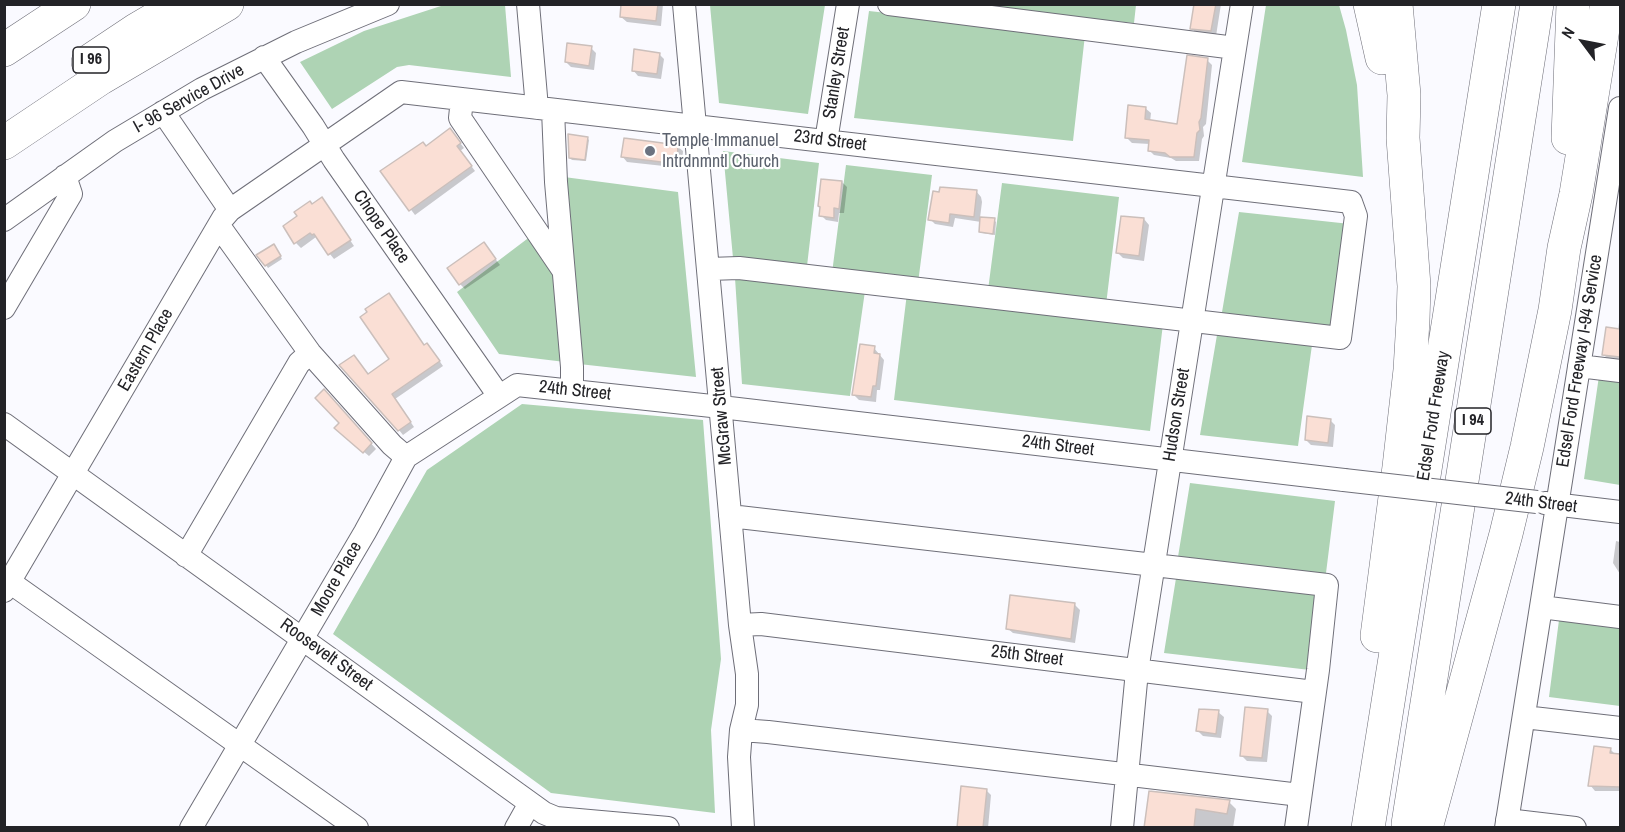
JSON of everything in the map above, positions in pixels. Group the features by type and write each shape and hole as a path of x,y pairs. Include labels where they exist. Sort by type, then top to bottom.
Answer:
{"highway":[{"path":"4,50 74,4"},
{"name":"I 96","path":"4,118 136,30 180,4"},
{"path":"4,143 101,78 227,4"},
{"path":"1370,4 1387,92 1403,138"},
{"path":"1366,828 1366,730 1399,467 1413,320 1414,286 1403,138 1404,95 1395,4"},
{"name":"Edsel Ford Freeway","path":"1366,828 1499,4"},
{"name":"I 94","path":"1407,828 1537,4"},
{"path":"1564,248 1573,4"},
{"path":"1426,828 1506,534 1524,458 1555,310 1607,4"}],"street":[{"name":"I- 96 Service Drive","path":"4,220 65,176 163,112 264,57 348,19 388,4"},
{"path":"528,4 545,109 563,270 572,390"},
{"name":"McGraw Street","path":"684,4 740,625 747,674 747,705 741,730 739,758 743,828"},
{"name":"Stanley Street","path":"826,141 848,4"},
{"path":"889,4 1235,48"},
{"name":"Hudson Street","path":"1122,828 1137,671 1242,4"},
{"name":"Chope Place","path":"264,57 499,396"},
{"name":"23rd Street","path":"325,144 401,92 1351,202 1356,216 1340,338 1192,321"},
{"path":"462,99 460,118 563,270"},
{"name":"Edsel Ford Freeway I-94 Service","path":"1507,824 1541,607 1547,503 1610,232 1620,108"},
{"path":"163,112 224,218 310,353 392,445 406,457"},
{"name":"Eastern Place","path":"6,583 224,218 325,144"},
{"path":"4,308 71,194 65,176"},
{"path":"709,269 739,268 1192,321"},
{"path":"186,556 299,363 310,353"},
{"path":"1580,366 1620,371"},
{"name":"24th Street","path":"499,396 517,385 572,390 1620,512"},
{"name":"Moore Place","path":"191,828 406,457 499,396"},
{"name":"Roosevelt Street","path":"4,424 544,813 556,818 656,827"},
{"path":"730,516 1326,585 1318,670 1296,828"},
{"path":"6,583 353,826"},
{"path":"1541,607 1620,617"},
{"name":"25th Street","path":"740,625 761,624 1314,692"},
{"path":"1524,717 1620,728"},
{"path":"741,730 1300,795"},
{"path":"516,828 530,803"},
{"path":"1507,824 1575,828"}],"green space":[{"path":"444,5 505,5 511,77 409,65 397,67 332,109 300,62 364,31"},
{"path":"710,5 825,5 808,114 719,103"},
{"path":"951,5 1136,5 1134,23"},
{"path":"1266,5 1339,5 1357,85 1363,177 1242,162"},
{"path":"869,11 1085,35 1073,141 854,118"},
{"path":"723,151 819,163 807,266 733,258"},
{"path":"846,165 932,175 918,283 832,273"},
{"path":"564,177 678,192 696,377 579,364"},
{"path":"1002,183 1119,197 1106,305 988,290"},
{"path":"1239,212 1350,224 1336,330 1221,318"},
{"path":"531,236 558,271 565,362 499,354 457,292"},
{"path":"735,278 865,291 850,396 742,384"},
{"path":"907,293 1163,324 1150,431 894,400"},
{"path":"1217,335 1312,345 1298,446 1200,435"},
{"path":"1599,376 1620,380 1620,485 1584,479"},
{"path":"522,404 703,420 721,659 711,730 715,813 551,793 333,634 427,470"},
{"path":"1190,483 1335,501 1325,581 1177,563"},
{"path":"1177,572 1321,589 1310,670 1164,653"},
{"path":"1559,620 1620,628 1620,706 1549,697"}],"building":[{"path":"621,4 658,4 656,21 620,17"},
{"path":"1194,4 1216,4 1211,31 1190,29"},
{"path":"567,43 592,46 589,66 565,62"},
{"path":"634,49 660,53 657,74 632,71"},
{"path":"1187,55 1208,58 1199,122 1200,130 1197,133 1194,157 1170,157 1165,153 1148,151 1149,140 1125,138 1128,105 1146,107 1145,119 1177,124"},
{"path":"450,128 461,143 457,146 472,166 409,211 380,171 423,142 426,146"},
{"path":"568,134 588,137 585,160 569,158"},
{"name":"Temple Immanuel Intrdnmntl Church","path":"624,138 678,145 677,164 621,157"},
{"path":"821,179 842,181 839,209 834,208 834,218 819,216"},
{"path":"940,187 977,190 974,217 950,214 949,223 928,220 933,191 939,192"},
{"path":"322,197 351,240 328,255 314,234 310,233 294,244 283,226 297,216 294,212 310,201 312,204"},
{"path":"1121,216 1144,218 1139,256 1116,253"},
{"path":"980,217 995,218 993,234 979,232"},
{"path":"484,242 496,259 459,285 447,268"},
{"path":"274,244 281,256 265,266 256,255"},
{"path":"389,293 424,345 427,343 440,361 392,394 411,422 398,431 339,365 354,355 368,374 389,359 360,317 367,312 365,309"},
{"path":"1606,327 1620,329 1620,357 1602,355"},
{"path":"860,344 875,346 874,353 880,354 876,386 873,386 871,397 852,395"},
{"path":"324,389 372,443 363,453 334,428 339,423 315,398"},
{"path":"1307,416 1331,419 1328,443 1305,440"},
{"path":"1010,595 1075,603 1071,639 1006,629"},
{"path":"1245,707 1268,709 1262,758 1240,756"},
{"path":"1199,709 1219,710 1216,734 1196,731"},
{"path":"1594,746 1611,748 1610,753 1620,754 1620,787 1588,786"},
{"path":"961,786 987,789 983,828 957,828"},
{"path":"1149,791 1230,800 1227,814 1196,809 1194,828 1144,828"}],"place":[{"name":"Temple Immanuel Intrdnmntl Church","path":"650,151"}]}
